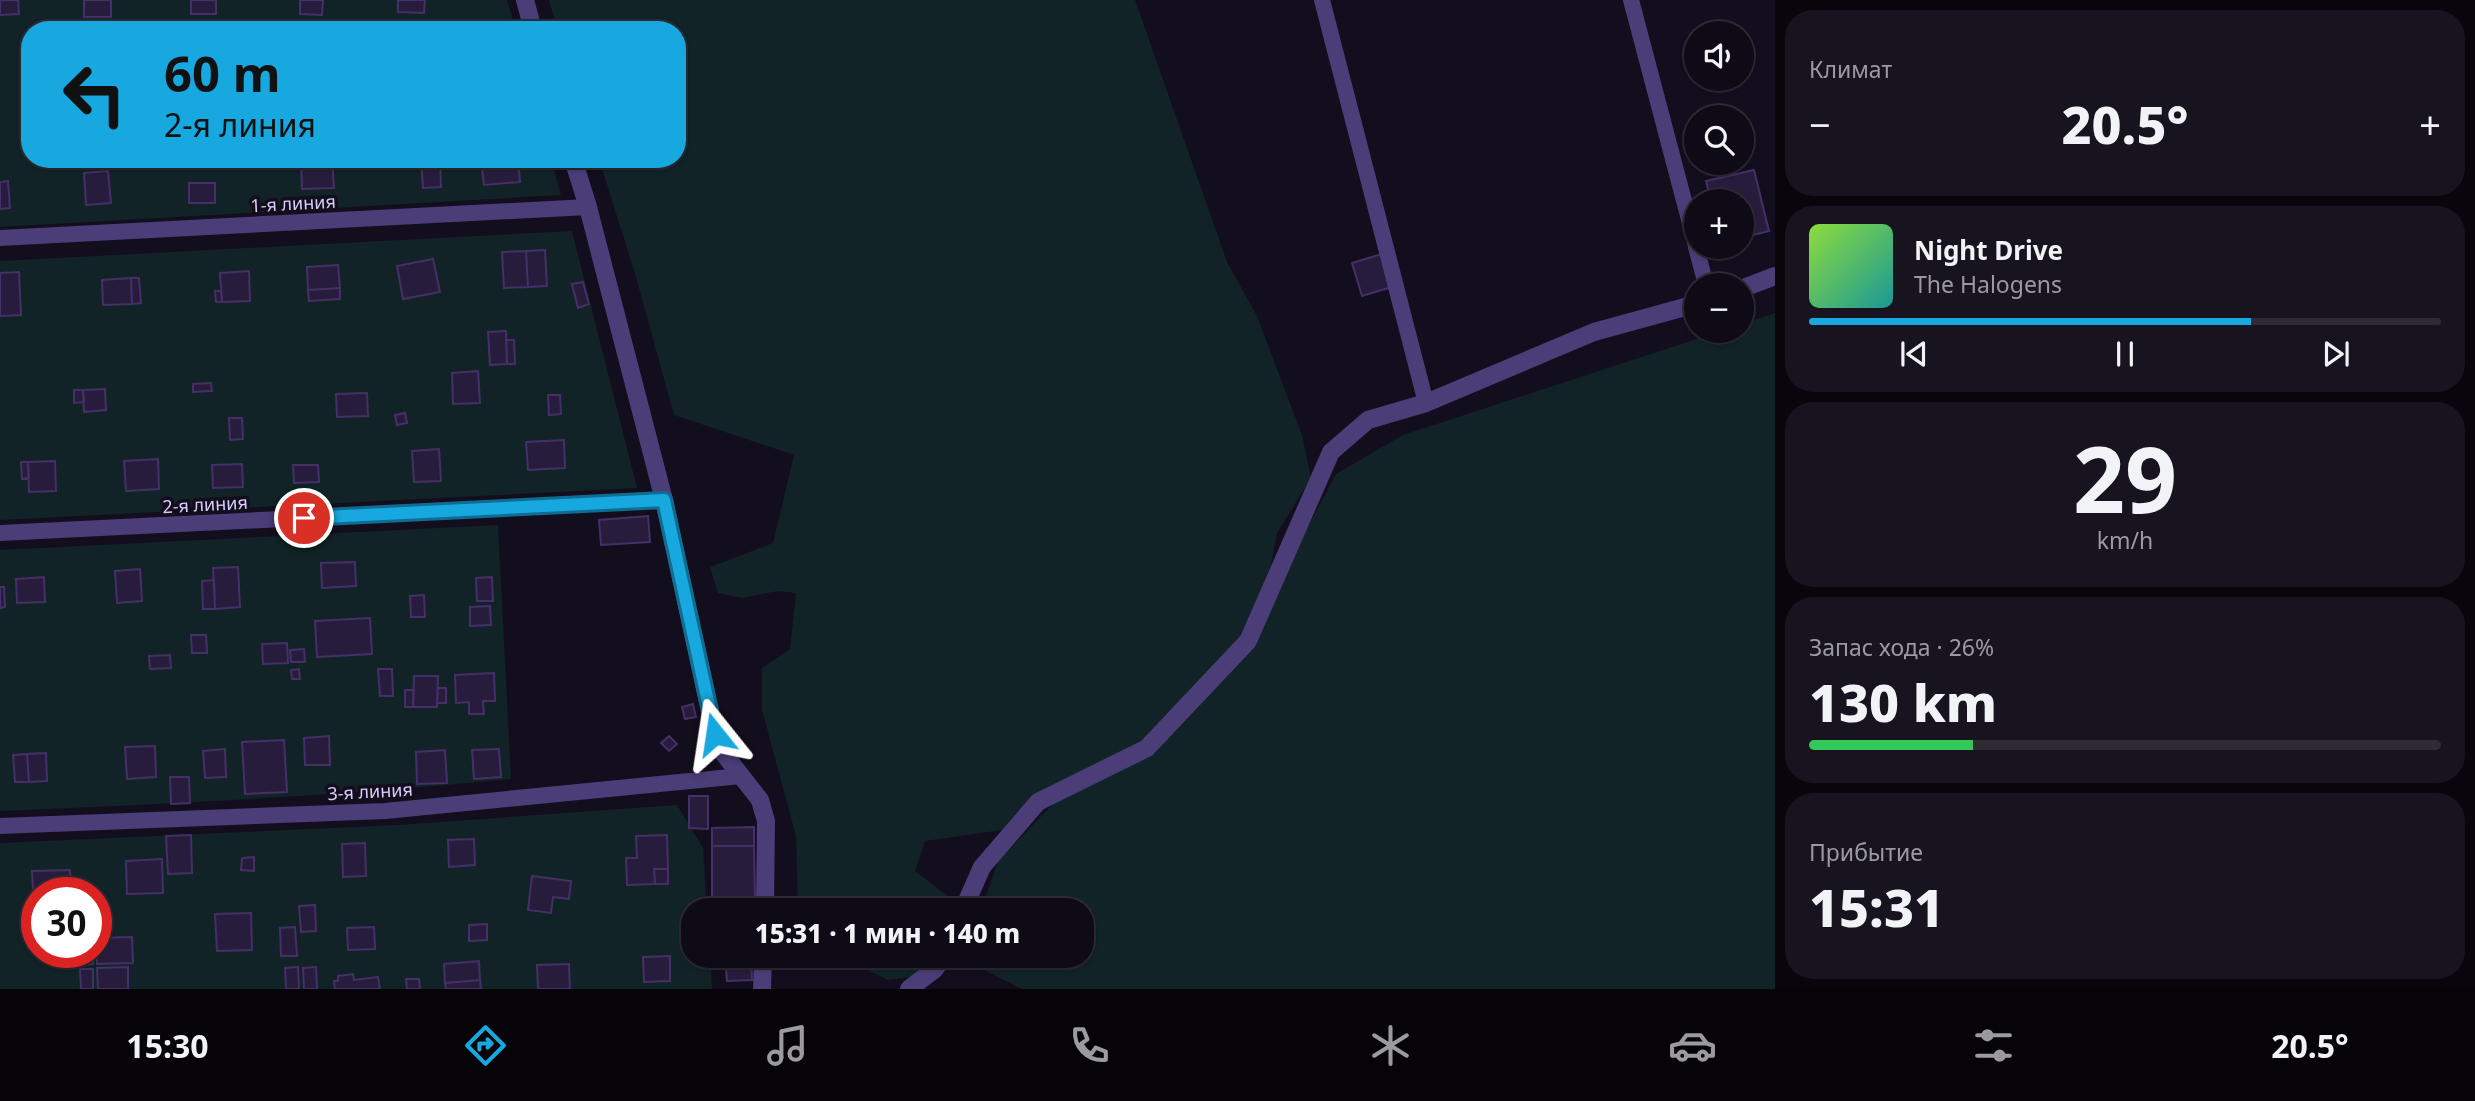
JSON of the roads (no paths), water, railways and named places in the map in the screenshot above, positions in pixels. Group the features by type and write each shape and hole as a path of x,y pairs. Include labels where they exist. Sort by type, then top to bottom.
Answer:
{"street":[{"path":"525,0 531,21"},
{"path":"576,168 664,500 709,711 724,754 760,800 766,821 765,898"},
{"path":"1754,284 1775,276"},
{"path":"968,898 982,867 1038,802 1147,748 1248,641 1331,452 1368,420 1426,403 1594,332 1684,307"},
{"path":"762,989 763,968"},
{"path":"909,989 936,968"}],"lane":[{"path":"1322,0 1426,403"},
{"path":"1631,0 1684,201"},
{"name":"1-я линия","path":"0,239 588,207"},
{"name":"2-я линия","path":"0,533 664,500"},
{"name":"3-я линия","path":"0,826 385,811 741,776"}]}
